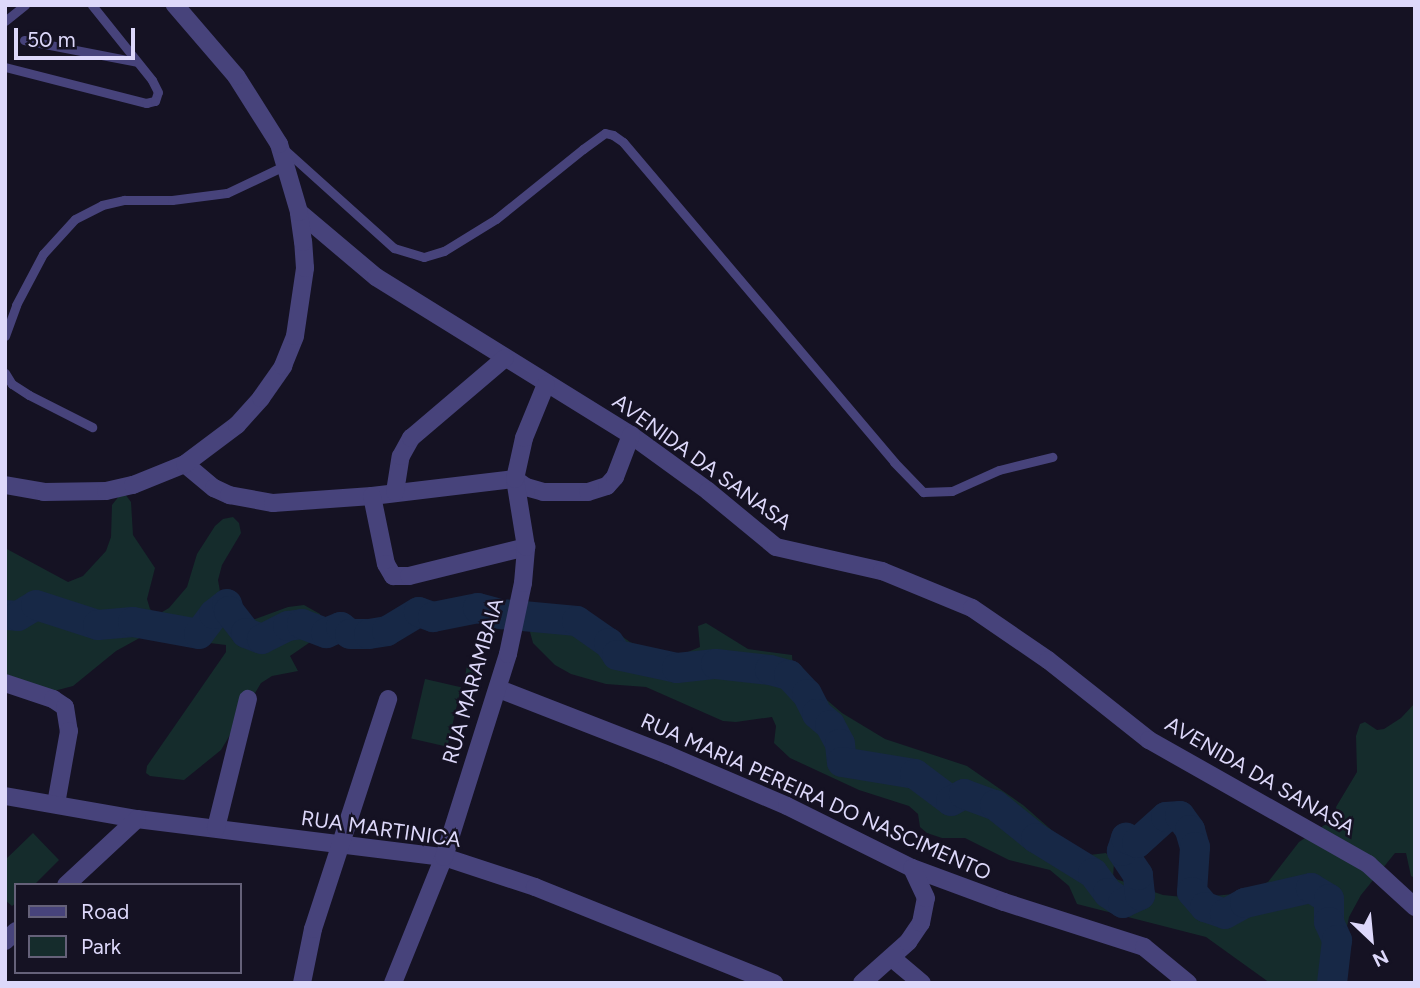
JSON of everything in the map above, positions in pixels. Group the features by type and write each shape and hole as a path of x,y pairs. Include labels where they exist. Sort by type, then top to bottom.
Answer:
{"street":[{"path":"5,485 44,492 106,491 142,482 185,464 237,425 283,366 295,336 302,303 305,268 299,212 286,165 278,144 236,76 175,5"},
{"name":"AVENIDA DA SANASA","path":"299,212 376,277 631,435 708,491 776,547 882,571 972,608 1048,660 1149,740 1357,858 1415,907"},
{"path":"395,492 401,456 411,438 505,358"},
{"name":"RUA MARAMBAIA","path":"393,983 444,857 508,654 523,583 526,547 515,478 524,438 546,384"},
{"path":"185,464 214,488 251,501 273,503 372,496 515,478 526,487 543,492 594,491 607,486 615,477 631,435"},
{"path":"372,496 386,565 393,576 408,576 526,547"},
{"path":"5,682 53,699 65,708 69,731 56,804"},
{"name":"RUA MARIA PEREIRA DO NASCIMENTO","path":"499,689 751,791 912,868 1004,902 1144,947 1188,983"},
{"path":"216,828 248,699"},
{"path":"302,983 313,929 388,699"},
{"path":"5,813 13,797"},
{"name":"RUA MARTINICA","path":"13,797 137,819 444,857 535,887 774,983"},
{"path":"68,883 137,819"},
{"path":"862,983 908,942 926,910 926,898 912,868"},
{"path":"892,958 922,983"}],"lane":[{"path":"5,21 25,5"},
{"path":"5,67 151,103 158,97 158,92 92,5"},
{"path":"24,40 137,62"},
{"path":"278,144 394,248 424,257 444,251 496,219 605,133 613,135 623,142 894,462 923,492 952,491 999,470 1052,457"},
{"path":"5,336 16,305 43,254 75,219 102,205 124,200 172,200 227,193 250,185 286,165"},
{"path":"5,373 12,384 29,395 92,427"}],"green space":[{"path":"125,494 131,502 133,535 155,568 147,599 150,609 157,615 169,608 187,587 197,554 215,526 223,519 233,517 239,523 241,533 222,565 218,580 221,597 229,610 238,620 247,622 288,607 304,605 320,614 325,625 319,636 290,656 298,671 272,676 261,683 221,750 184,780 150,776 146,773 147,766 226,652 226,645 145,635 116,651 73,686 54,691 5,674 5,548 68,582 83,576 106,551 111,537 112,505 119,496"},
{"path":"542,616 567,616 613,630 647,650 683,654 700,647 698,626 706,623 748,649 792,655 793,671 842,713 885,739 967,766 1023,805 1081,856 1106,853 1114,863 1113,878 1163,895 1193,898 1244,893 1268,882 1299,842 1338,816 1336,807 1357,772 1356,736 1360,724 1365,722 1377,730 1384,729 1401,718 1415,703 1415,878 1411,876 1406,853 1395,853 1361,895 1349,917 1339,973 1342,983 1270,983 1206,937 1077,904 1069,886 1050,870 1009,860 965,838 942,838 927,833 920,827 918,814 909,806 859,790 790,758 774,743 776,726 772,717 723,721 646,687 606,684 571,674 555,665 533,643 530,632"},
{"path":"467,664 481,666 478,688 464,686"},
{"path":"425,679 461,687 447,747 411,738"},
{"path":"33,833 59,860 36,883 14,883 12,906 5,900 5,860"}],"waterway":[{"path":"5,615 18,616 36,605 98,625 133,622 199,634 214,614 227,604 229,611 246,633 262,639 288,626 302,624 326,633 341,627 350,634 369,634 387,631 419,612 433,617 478,608 501,614 577,621 609,643 617,655 677,668 716,664 770,670 789,675 807,694 817,714 830,725 840,744 842,762 915,774 951,801 964,794 995,805 1036,838 1093,873 1108,893 1123,903 1140,895 1138,875 1122,851 1126,838 1137,843 1166,817 1180,816 1190,830 1195,847 1192,892 1205,907 1225,914 1245,903 1311,888 1329,899 1329,922 1337,940 1332,983"}]}
